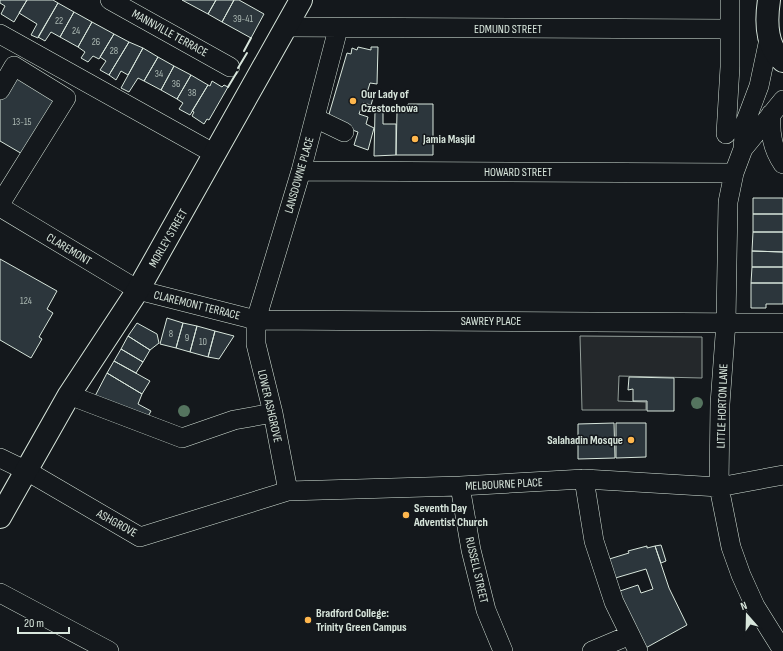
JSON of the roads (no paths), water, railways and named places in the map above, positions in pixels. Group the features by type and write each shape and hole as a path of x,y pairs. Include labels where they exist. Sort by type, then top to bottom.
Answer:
{"main road":[{"name":"MORLEY STREET","path":"0,517 69,395 138,290 301,0"},
{"path":"768,0 769,39 774,51 783,61"}],"street":[{"path":"726,134 730,68 730,0"},
{"name":"MANNVILLE TERRACE","path":"115,1 230,67"},
{"name":"EDMUND STREET","path":"286,27 338,29 730,29"},
{"name":"LANSDOWNE PLACE","path":"256,320 301,171 338,29"},
{"path":"0,34 215,154"},
{"name":"LITTLE HORTON LANE","path":"769,39 759,86 745,123 743,149 734,173 728,202 726,225 726,322 720,404 719,487 731,547 741,575 755,606 782,648"},
{"path":"0,90 14,66 66,98 7,178 0,206"},
{"path":"777,107 772,140 776,153 783,164"},
{"name":"LITTLE HORTON LANE","path":"743,149 777,107"},
{"path":"315,118 344,132"},
{"name":"HOWARD STREET","path":"301,171 734,173"},
{"name":"CLAREMONT","path":"0,206 138,290"},
{"name":"CLAREMONT TERRACE","path":"138,290 256,320"},
{"name":"SAWREY PLACE","path":"256,320 783,323"},
{"name":"LOWER ASHGROVE","path":"256,320 256,344 273,413 288,491"},
{"path":"69,395 182,438 234,420 273,413"},
{"name":"ASHGROVE","path":"0,458 27,471 140,537 288,491"},
{"name":"MELBOURNE PLACE","path":"288,491 460,486 584,479 719,487 783,475"},
{"path":"584,479 594,541 614,602 634,643 592,651"},
{"name":"RUSSELL STREET","path":"460,486 471,550 486,610 504,651"},
{"path":"0,593 109,651"}],"place":[{"name":"Our Lady of Czestochowa","path":"353,101"},
{"name":"Jamia Masjid","path":"415,139"},
{"name":"Salahadin Mosque","path":"631,440"},
{"name":"Seventh Day Adventist Church","path":"406,515"},
{"name":"Bradford College: Trinity Green Campus","path":"308,620"}]}
